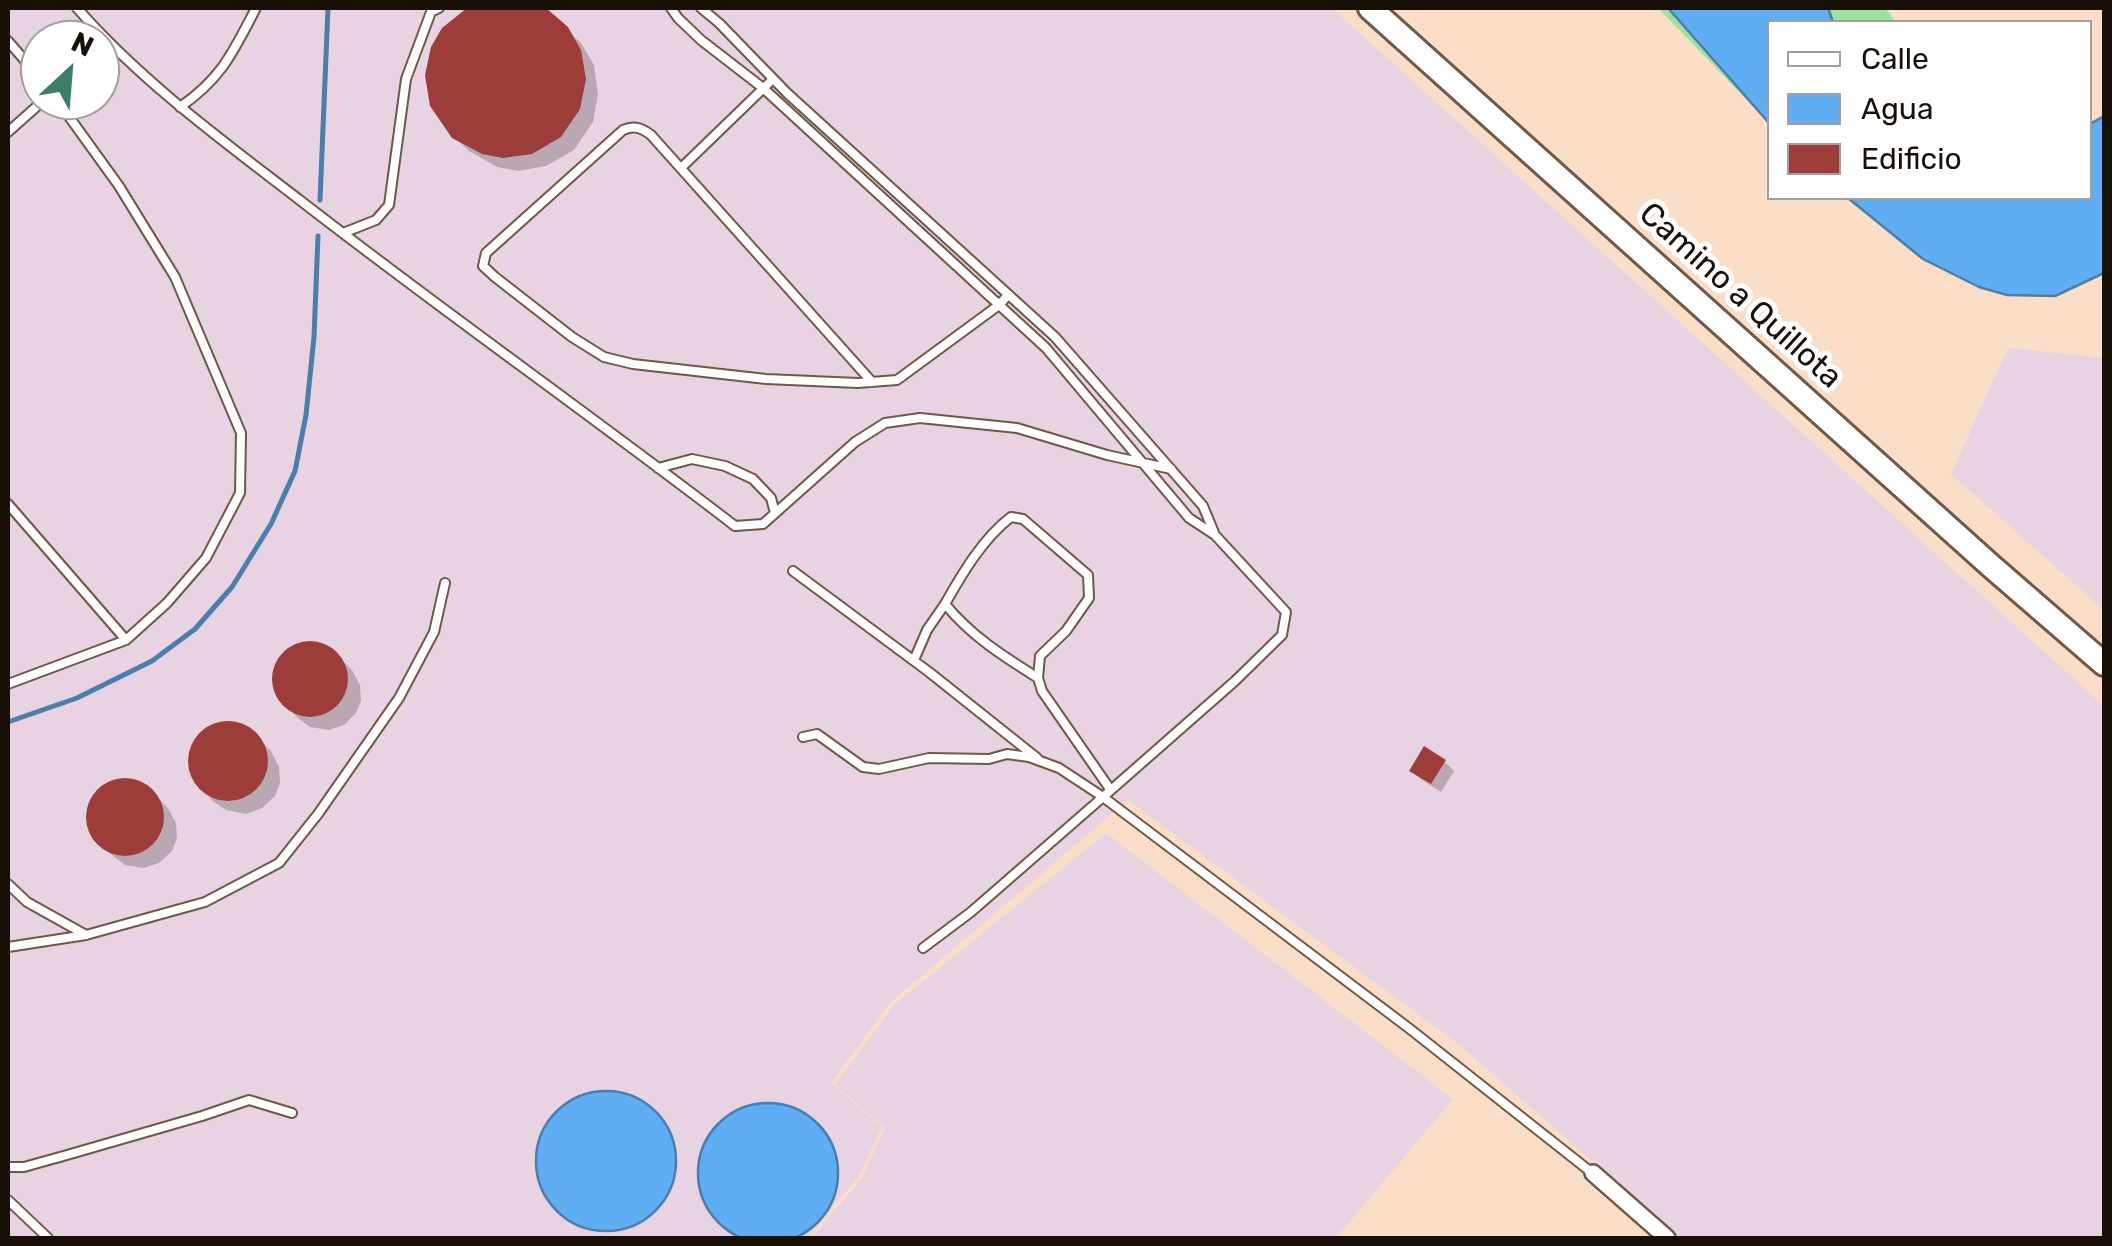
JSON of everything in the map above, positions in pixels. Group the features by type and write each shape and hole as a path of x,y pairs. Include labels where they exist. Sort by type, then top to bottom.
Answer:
{"main road":[{"name":"Camino a Quillota","path":"1370,8 2104,666"}],"street":[{"path":"1592,1173 1666,1238"}],"lane":[{"path":"76,8 180,107 735,526 763,524 855,442 885,424 920,418 1017,428 1171,469"},
{"path":"180,107 202,92 229,61 256,8"},
{"path":"342,233 376,220 389,205 406,78 432,12 439,8"},
{"path":"670,8 701,40 763,88 1046,348 1188,518 1215,536 1286,612 1282,634 1235,681 971,912 923,948"},
{"path":"701,8 1078,362 1203,506 1215,536"},
{"path":"681,168 773,79"},
{"path":"8,684 126,640 167,603 206,558 240,493 241,433 175,278 119,186 71,120"},
{"path":"872,382 644,130 624,130 486,253 484,266 494,277 604,357 633,364 766,379 858,383 872,382 897,380 1008,295"},
{"path":"658,468 692,459 725,466 753,479 771,498 775,514"},
{"path":"8,504 126,640"},
{"path":"914,660 955,586 996,528 1010,518 1022,519 1088,574 1089,598 1066,631 1040,656 1038,678 1042,691 1107,793"},
{"path":"793,571 914,660 1040,761"},
{"path":"8,947 86,935 205,902 279,863 398,698 434,632 445,583"},
{"path":"945,604 989,647 1038,678"},
{"path":"803,736 817,734 863,767 880,769 928,758 990,759 1007,754 1059,768 1107,793 1592,1173"},
{"path":"8,884 27,902 86,935"},
{"path":"8,1167 67,1156 249,1100 292,1113"},
{"path":"8,1200 48,1238"}],"shaded area":[{"path":"8,8 1332,8 2104,706 2104,1238 1680,1238 1457,1043 1128,800 891,1002 831,1083 882,1127 858,1177 808,1238 8,1238"},
{"path":"2008,348 2104,358 2104,610 1951,474"},
{"path":"1106,833 1453,1099 1336,1238 812,1238 862,1178 885,1128 835,1085 894,1005"}],"green space":[{"path":"1658,8 1885,8 1894,20 1767,20 1767,121"}],"water":[{"path":"1668,8 1828,8 1832,20 1767,20 1767,121"},
{"path":"2104,116 2104,273 2055,296 2007,295 1979,287 1923,259 1850,200 2092,200 2092,123"},
{"path":"606,1091 633,1097 655,1112 670,1134 676,1161 670,1188 655,1210 633,1225 606,1231 579,1225 557,1210 542,1188 536,1161 542,1134 557,1112 579,1097"},
{"path":"768,1103 795,1109 817,1124 832,1146 838,1173 832,1200 817,1222 795,1237 768,1243 741,1237 719,1222 704,1200 698,1173 704,1146 719,1124 741,1109"}],"building":[{"path":"467,8 546,8 568,27 581,50 586,79 580,109 561,137 532,154 503,158 482,154 452,138 430,106 425,75 431,47 442,28"},
{"path":"310,641 337,652 348,679 337,706 310,717 283,706 272,679 283,652"},
{"path":"228,721 243,724 256,733 265,746 265,776 256,789 243,798 228,801 213,798 200,789 191,776 188,761 191,746 200,733 213,724"},
{"path":"1424,746 1446,760 1431,784 1409,771"},
{"path":"125,778 140,781 152,790 161,802 161,832 152,844 140,853 125,856 110,853 98,844 89,832 86,817 89,802 98,790 110,781"}],"waterway":[{"path":"320,200 328,8"},
{"path":"8,722 77,698 152,661 195,629 232,587 271,524 295,471 306,415 314,337 318,236"}]}
